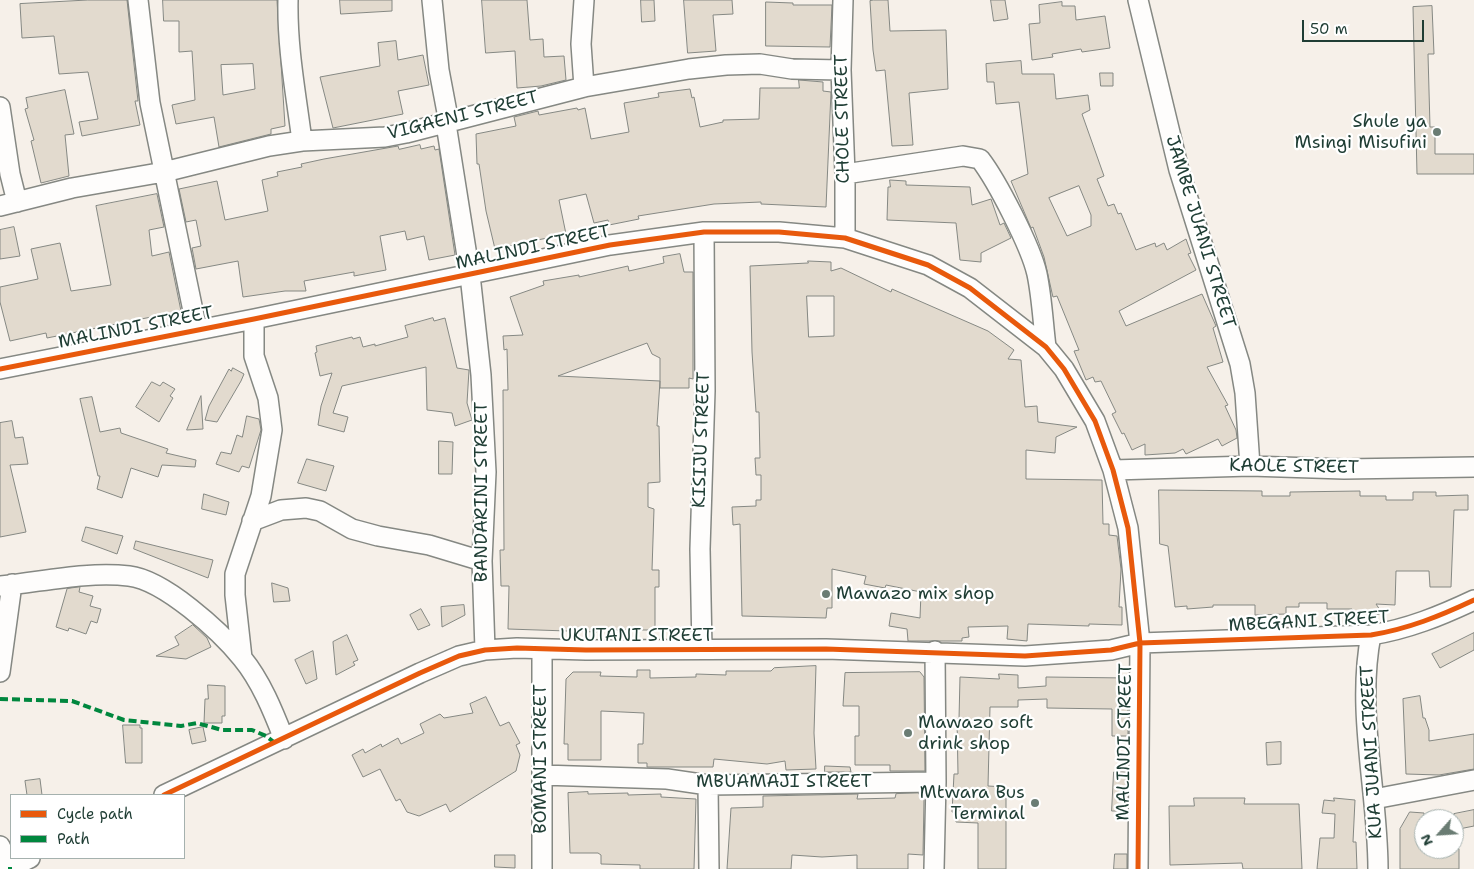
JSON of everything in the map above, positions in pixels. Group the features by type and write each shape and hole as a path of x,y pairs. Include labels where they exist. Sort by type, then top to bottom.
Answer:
{"street":[{"path":"138,0 150,103 196,330"},
{"path":"288,0 293,89 302,141"},
{"name":"BANDARINI STREET","path":"432,0 439,70 470,275 481,376 486,472 482,561 485,650"},
{"path":"584,0 581,44 584,87"},
{"name":"CHOLE STREET","path":"843,0 841,70 845,174 845,238"},
{"name":"JAMBE JUANI STREET","path":"1138,0 1181,177 1240,364 1245,393 1250,466"},
{"name":"VIGAENI STREET","path":"8,204 72,188 164,172 269,146 302,141 384,136 448,123 584,87 726,65 760,64 792,70 841,70"},
{"path":"0,106 10,174 8,204"},
{"path":"845,174 963,156 980,159 988,169 1022,237 1036,272 1046,347"},
{"name":"MALINDI STREET","path":"0,368 254,319 610,245 704,232 779,232 845,238 928,265 970,288 1046,347 1064,369 1095,422 1113,470 1128,528 1140,643 1138,869"},
{"name":"KISIJU STREET","path":"702,649 700,549 705,391 704,232"},
{"path":"242,658 236,615 235,574 261,496 272,430 268,398 254,356 254,319"},
{"name":"KAOLE STREET","path":"1113,470 1250,466 1344,469 1474,467"},
{"path":"252,521 281,510 306,508 320,512 352,528 378,536 429,545 482,561"},
{"path":"0,672 6,585 106,574 131,576 152,582 204,621 242,658 262,689 284,739"},
{"name":"MBEGANI STREET","path":"1140,643 1371,635 1398,631 1433,619 1474,600"},
{"name":"KUA JUANI STREET","path":"1371,635 1367,676 1368,744 1374,799 1378,869"},
{"name":"UKUTANI STREET","path":"166,794 420,673 460,656 485,650 934,651 1025,656 1111,650 1140,643"},
{"name":"BOMANI STREET","path":"542,649 542,869"},
{"path":"934,651 936,782 934,869"},
{"name":"MBUAMAJI STREET","path":"542,775 667,779 708,785 936,782"},
{"path":"1374,799 1474,780"},
{"path":"708,785 710,869"},
{"path":"0,846 8,868 28,859"}],"building":[{"path":"127,0 138,101 135,101 140,125 82,136 79,122 98,119 88,72 59,74 54,36 22,38 20,4"},
{"path":"163,0 277,0 285,126 271,129 271,134 219,147 214,117 176,124 172,105 195,100 192,51 179,52 179,21 164,21","holes":["253,64 255,89 223,95 221,65"]},
{"path":"340,0 392,0 392,11 341,14"},
{"path":"482,0 527,0 530,40 543,39 544,57 564,56 566,80 541,86 517,88 515,51 486,53"},
{"path":"641,0 654,0 655,21 642,22"},
{"path":"684,0 732,0 733,14 713,15 716,51 688,53"},
{"path":"888,0 890,31 946,30 948,89 909,93 913,145 892,146 885,70 876,71 873,50 870,1"},
{"path":"991,0 1005,0 1008,19 994,21"},
{"path":"766,2 793,3 793,5 832,5 830,47 766,46"},
{"path":"1062,2 1062,6 1075,6 1076,20 1105,16 1110,48 1082,52 1081,49 1052,54 1053,57 1032,60 1029,24 1040,23 1039,5"},
{"path":"1432,6 1434,54 1428,54 1430,127 1435,127 1435,154 1474,154 1474,174 1417,174 1413,7"},
{"path":"396,41 398,60 423,55 429,85 398,91 403,114 333,128 320,77 380,66 378,43"},
{"path":"1021,61 1022,74 1054,74 1056,99 1088,95 1090,110 1082,114 1104,176 1097,179 1108,206 1114,204 1118,214 1121,213 1136,250 1155,243 1156,247 1164,243 1167,250 1186,239 1191,253 1188,254 1196,270 1119,311 1126,326 1202,294 1216,326 1213,328 1223,362 1207,367 1228,405 1225,406 1236,430 1237,438 1222,446 1218,439 1186,454 1183,449 1175,453 1145,455 1145,444 1132,450 1112,414 1116,412 1101,381 1095,382 1093,377 1086,380 1074,351 1079,350 1057,296 1053,297 1044,257 1033,227 1031,228 1011,181 1028,174 1019,102 996,104 994,82 987,82 986,64","holes":["1079,186 1091,215 1091,226 1067,236 1049,198"]},
{"path":"1100,73 1113,73 1113,86 1101,86"},
{"path":"799,80 823,82 823,91 831,92 826,207 761,204 761,202 714,204 638,216 639,219 609,225 608,220 594,223 586,194 559,200 566,234 495,249 486,211 479,164 477,164 476,134 516,126 514,117 538,111 539,115 577,108 578,110 585,108 591,139 629,132 624,103 659,97 658,93 690,89 692,98 694,97 700,127 723,122 723,120 759,119 760,88 799,88"},
{"path":"65,90 74,134 65,135 69,176 41,183 31,141 34,140 25,109 28,108 26,98"},
{"path":"420,145 421,149 434,146 435,150 439,149 455,255 429,260 424,236 407,240 405,231 380,236 386,270 354,276 354,272 304,281 306,291 285,291 243,297 238,261 196,269 192,248 201,246 196,220 186,222 179,189 217,181 225,220 268,211 262,180 278,176 277,172 302,167 301,164 324,159 398,146 399,149"},
{"path":"890,180 906,181 906,185 970,187 972,205 991,199 1000,225 1004,223 1011,238 981,253 981,262 960,260 956,223 887,220"},
{"path":"157,194 164,227 149,230 152,256 169,252 181,311 47,338 46,333 10,341 0,302 0,287 38,279 31,249 60,243 71,291 111,285 96,206"},
{"path":"14,227 20,256 0,259 0,230"},
{"path":"680,254 684,272 693,272 693,379 689,378 689,388 660,388 660,381 657,426 659,426 660,482 648,483 648,507 654,509 652,570 659,570 659,587 655,587 655,630 597,630 597,632 508,629 509,586 501,586 500,550 504,550 503,390 508,390 507,349 504,350 503,336 523,335 510,297 544,285 543,281 579,275 579,277 628,266 629,271 664,263 663,257","holes":["647,343 652,354 660,358 660,381 558,376"]},
{"path":"808,261 831,262 831,271 841,268 891,292 892,289 988,331 1014,350 1008,359 1021,360 1025,407 1037,406 1038,422 1077,427 1056,437 1055,453 1026,450 1026,479 1102,480 1103,524 1109,524 1109,535 1117,536 1121,569 1119,607 1122,607 1122,625 1028,624 1027,641 1007,639 1008,626 968,627 969,637 962,638 962,641 908,641 907,629 889,626 891,613 920,618 921,592 886,585 885,588 864,584 866,576 832,569 832,608 827,608 826,618 742,616 740,524 733,525 732,507 756,506 756,500 761,500 761,475 756,475 755,458 760,458 759,412 756,412 752,352 750,266 808,263","holes":["807,296 834,296 834,336 809,337"]},
{"path":"433,318 434,321 445,318 457,368 469,370 467,403 472,420 455,426 452,413 427,410 426,367 342,386 333,413 348,417 344,432 318,425 321,406 332,373 320,376 315,353 317,352 316,346 352,337 353,339 360,337 363,347 375,344 375,346 408,337 405,326"},
{"path":"233,368 244,374 241,381 217,422 205,420 209,406 229,369 231,371"},
{"path":"152,382 160,386 163,382 175,389 170,396 173,398 159,422 136,407"},
{"path":"201,396 203,429 187,430"},
{"path":"92,397 100,432 120,428 121,433 168,449 166,453 196,460 195,467 162,465 158,477 131,468 122,498 97,489 100,476 98,476 80,399"},
{"path":"247,416 259,419 261,430 249,468 242,466 239,472 216,464 221,452 231,454 237,435 242,437"},
{"path":"12,421 15,438 23,437 28,464 10,465 26,532 0,537 0,423"},
{"path":"439,441 453,442 452,474 439,474"},
{"path":"307,459 334,466 326,491 298,483"},
{"path":"1159,490 1262,491 1262,496 1290,496 1290,492 1360,491 1360,496 1386,496 1386,500 1413,500 1413,492 1436,492 1436,496 1468,495 1468,510 1454,510 1451,587 1430,587 1429,571 1396,571 1395,605 1376,604 1382,613 1357,621 1352,609 1327,609 1327,603 1299,603 1299,607 1286,607 1286,614 1255,615 1255,605 1213,605 1213,607 1187,609 1187,606 1175,607 1168,546 1160,544"},
{"path":"204,494 229,502 226,515 202,509"},
{"path":"86,527 123,536 117,554 82,541"},
{"path":"136,541 213,560 208,578 134,549"},
{"path":"272,583 288,588 290,601 274,602"},
{"path":"80,587 79,592 93,596 90,606 101,609 97,623 91,621 86,634 69,628 68,631 56,627 67,589"},
{"path":"464,605 465,615 442,627 441,607"},
{"path":"421,609 430,625 418,630 410,615"},
{"path":"193,625 207,638 211,647 186,659 156,656 179,645 175,637"},
{"path":"1474,633 1474,650 1440,668 1432,654"},
{"path":"347,635 358,660 353,662 355,665 336,675 333,642"},
{"path":"313,651 317,679 306,684 295,660"},
{"path":"816,666 814,733 816,769 786,770 785,761 767,764 714,759 713,767 647,767 647,763 638,763 638,744 643,744 644,713 601,711 601,760 568,760 568,744 564,744 566,679 573,672 601,672 600,676 637,677 637,670 650,670 650,678 696,677 696,674 726,675 726,671 771,671 774,668"},
{"path":"920,672 924,677 925,771 890,771 890,765 855,765 855,736 859,736 859,706 843,706 845,673"},
{"path":"999,674 1018,675 1018,688 1046,686 1046,677 1128,678 1128,736 1112,736 1112,709 1047,708 1047,699 1018,700 1018,707 990,707 988,786 1006,787 1006,869 978,869 978,823 956,822 956,812 952,812 954,774 958,774 957,719 959,719 960,677 999,679"},
{"path":"208,685 225,686 225,716 222,716 222,723 204,723 205,699 208,699"},
{"path":"1420,696 1423,718 1425,718 1429,730 1429,741 1474,734 1474,769 1439,775 1406,774 1403,699"},
{"path":"486,697 500,726 509,722 520,743 516,745 520,755 516,771 450,812 446,804 419,816 407,812 400,799 396,801 380,769 363,777 352,755 363,749 365,753 381,744 382,747 398,738 401,744 424,733 420,724 440,714 444,718 473,713 470,704"},
{"path":"123,725 140,725 140,728 142,728 142,763 126,763"},
{"path":"203,727 206,741 192,744 189,730"},
{"path":"1281,742 1281,764 1267,765 1266,743"},
{"path":"825,766 850,767 851,772 825,772"},
{"path":"1114,772 1126,772 1125,811 1112,811"},
{"path":"40,779 42,794 27,794 25,781"},
{"path":"588,792 588,794 661,794 661,797 696,799 694,869 640,869 640,865 601,864 601,855 598,853 570,853 568,793"},
{"path":"918,793 924,800 923,855 908,854 908,869 857,869 857,855 822,857 792,855 791,869 727,869 731,808 763,807 763,796 858,794 857,799 895,798 896,794"},
{"path":"1194,798 1245,798 1244,804 1299,804 1302,869 1243,869 1242,863 1170,865 1169,806 1194,806"},
{"path":"1334,798 1355,800 1353,842 1356,842 1357,869 1317,869 1320,838 1334,838 1335,814 1322,813 1324,800 1334,801"},
{"path":"1474,810 1474,826 1464,828 1464,812"},
{"path":"1410,812 1414,812 1414,859 1459,859 1459,869 1400,869 1400,829"},
{"path":"1115,854 1127,854 1127,869 1114,869"},
{"path":"495,855 515,855 515,868 495,867"}],"marked path":[{"path":"0,699 72,701 124,720 181,726 197,723 222,730 252,730 266,736 275,743"}],"cycle path":[{"path":"0,369 254,319 610,245 704,232 779,232 845,238 928,265 970,288 1046,347 1064,369 1095,421 1113,470 1128,528 1140,643 1138,869"},
{"path":"166,794 420,673 459,656 485,650 517,648 586,650 826,649 1025,656 1111,650 1140,643 1371,635 1424,621 1474,600"}],"place":[{"name":"Shule ya Msingi Misufini","path":"1437,132"},
{"name":"Mawazo mix shop","path":"826,594"},
{"name":"Mawazo soft drink shop","path":"908,733"},
{"name":"Mtwara Bus Terminal","path":"1035,803"}]}
